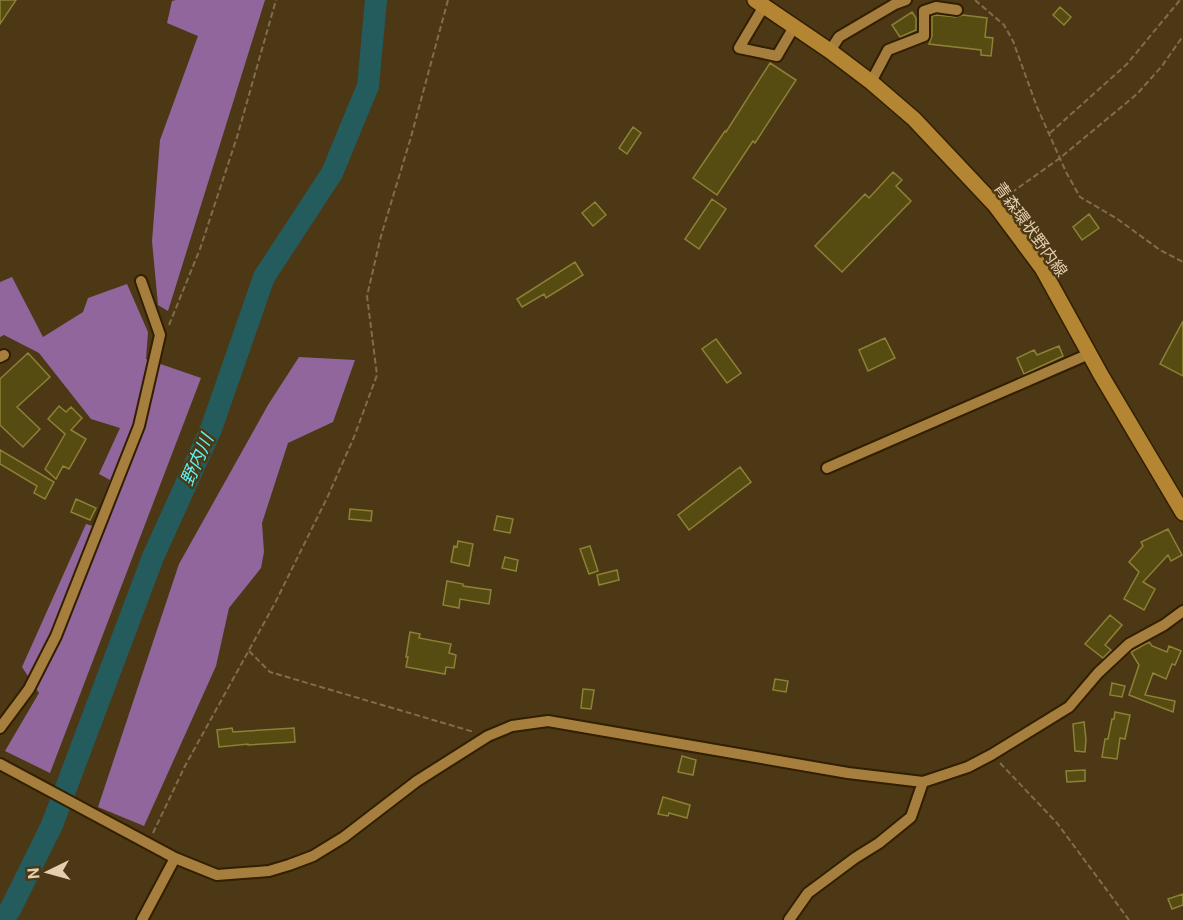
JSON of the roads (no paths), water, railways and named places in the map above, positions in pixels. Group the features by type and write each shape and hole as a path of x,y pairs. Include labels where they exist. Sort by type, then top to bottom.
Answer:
{"main road":[{"name":"青森環状野内線","path":"760,3 830,51 914,119 994,205 1042,268 1089,354 1183,513"}],"street":[{"path":"830,51 839,37 895,4 906,0"},
{"path":"760,3 740,48 777,56 794,27"},
{"path":"871,82 888,50 924,36 924,11 936,7 957,10"},
{"path":"0,728 29,689 56,636 139,426 160,335 141,281"},
{"path":"827,468 1089,354"},
{"path":"2,765 175,858 217,875 269,871 313,856 344,837 417,781 488,736 512,726 548,721 848,773 923,782 968,767 1069,707 1098,673 1129,644 1164,625 1183,611"},
{"path":"789,920 808,893 879,843 911,817 923,782"},
{"path":"141,920 175,858"}],"waterway":[{"name":"野内川","path":"3,920 52,825 153,557 211,429 264,277 332,173 368,86 376,0"}]}
